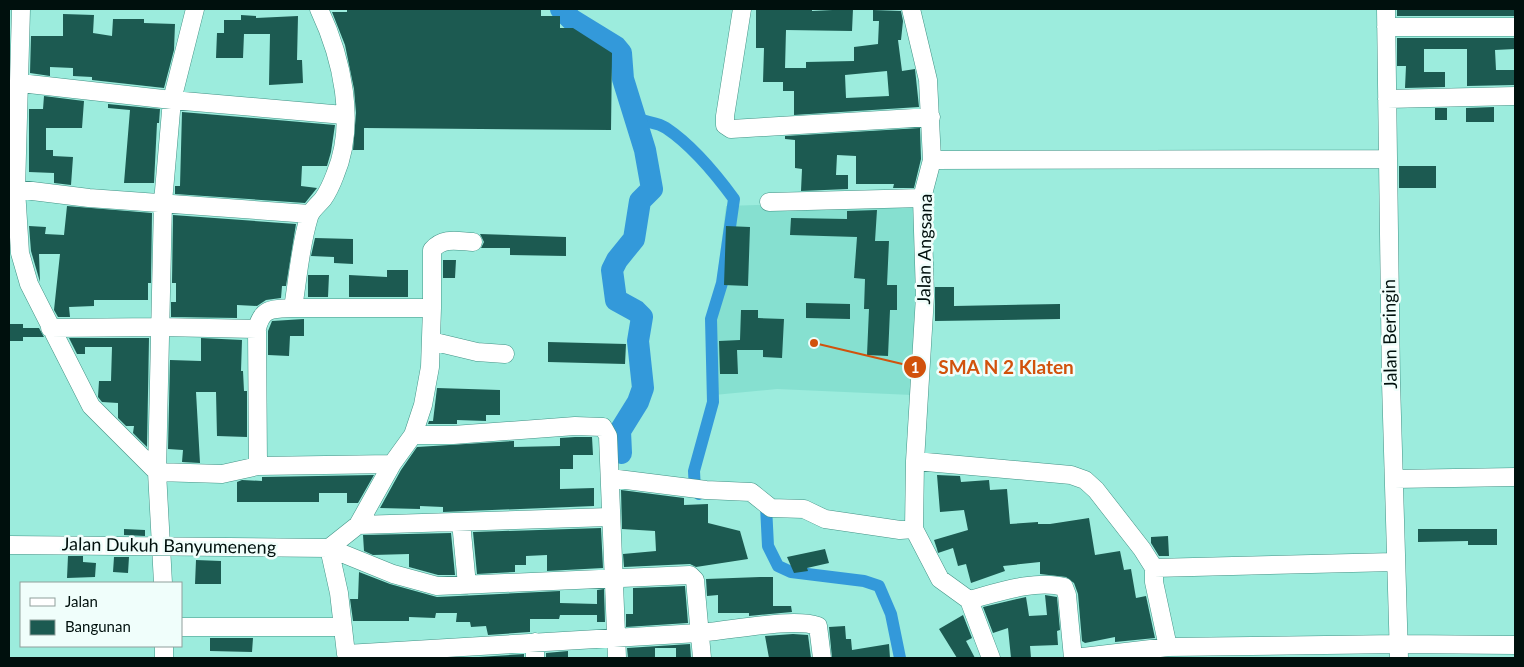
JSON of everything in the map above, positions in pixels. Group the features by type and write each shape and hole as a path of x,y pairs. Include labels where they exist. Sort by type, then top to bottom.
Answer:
{"street":[{"path":"22,9 16,190 20,253 28,284 91,406 157,472 222,474 258,466 392,464"},
{"path":"163,582 157,472 163,202 172,100 194,9"},
{"path":"293,308 303,239 310,214 324,198 335,176 344,149 345,90 336,53 319,9"},
{"path":"742,9 725,116 726,125 731,129 932,117"},
{"name":"Jalan Angsana","path":"911,9 928,80 932,117 932,160 922,198 925,296 915,462 914,529"},
{"name":"Jalan Beringin","path":"1386,9 1390,382 1398,651"},
{"path":"1386,26 1515,26"},
{"path":"20,83 172,100 344,115"},
{"path":"1387,98 1515,96"},
{"path":"932,160 1388,159"},
{"path":"16,190 89,198 310,214"},
{"path":"769,202 922,198"},
{"path":"329,548 358,525 392,464 413,435 423,405 430,367 432,250 438,243 446,241 473,242"},
{"path":"258,466 256,329 259,318 263,313 273,309 293,308 432,308"},
{"path":"50,328 161,327 256,329"},
{"path":"431,341 477,352 505,354"},
{"path":"413,435 453,435 575,426 603,428 608,436 617,658"},
{"path":"915,462 1071,475 1085,480 1096,490 1142,549 1154,568 1154,582 1168,647"},
{"path":"1394,479 1515,477"},
{"path":"610,478 706,490 751,492 771,508 804,509 824,519 900,530 914,529 940,579 969,600 991,658"},
{"path":"358,525 610,517"},
{"path":"461,522 467,585"},
{"name":"Jalan Dukuh Banyumeneng","path":"9,545 329,548"},
{"path":"329,548 376,568 437,586 690,575 695,580 702,658"},
{"path":"329,548 339,593 348,656 535,650 615,637 700,633 810,623 818,626 822,658"},
{"path":"1154,568 1394,562"},
{"path":"969,600 1010,589 1055,584 1064,586 1067,595 1073,658 1168,647 1398,651 1515,645"},
{"path":"182,628 343,627"}],"shaded area":[{"path":"918,200 912,395 777,389 714,395 715,296 726,206"}],"building":[{"path":"347,9 541,9 541,16 560,16 560,28 573,28 612,53 611,130 364,128 364,150 353,150 356,113 354,89 345,45 332,12 347,12"},
{"path":"756,9 812,9 812,11 853,9 852,31 786,30 785,68 806,68 806,62 854,61 854,47 878,44 879,21 873,21 873,10 901,11 903,21 901,40 898,40 902,71 915,69 919,107 794,115 794,91 783,91 783,82 763,82 764,48 756,48","holes":["887,71 889,96 846,98 845,75"]},
{"path":"1397,9 1515,9 1515,16 1397,16"},
{"path":"63,14 94,15 93,33 112,36 113,19 144,19 144,23 175,24 174,50 164,88 73,76 73,68 50,67 50,76 30,73 31,36 63,36"},
{"path":"241,15 256,16 256,18 298,16 297,60 302,60 303,83 269,85 270,34 244,34 243,58 216,58 217,33 224,33 224,20 241,20"},
{"path":"1397,38 1515,38 1515,49 1495,50 1496,70 1515,70 1515,85 1467,86 1467,49 1424,49 1424,72 1445,72 1445,87 1405,88 1406,66 1397,66"},
{"path":"44,96 84,101 82,128 46,128 46,150 53,150 53,156 73,157 71,185 54,183 54,173 29,172 29,109 43,109"},
{"path":"108,104 160,109 159,123 157,123 154,183 124,183 130,110 108,108"},
{"path":"1494,107 1494,122 1466,122 1466,108"},
{"path":"1435,108 1447,108 1447,120 1435,120"},
{"path":"182,112 335,125 327,166 302,166 301,186 317,188 305,203 175,194 175,186 180,186"},
{"path":"920,128 921,159 914,188 893,188 894,184 856,184 856,156 837,155 836,175 848,175 848,189 801,191 802,169 795,168 795,140 785,139 785,136"},
{"path":"1399,166 1436,166 1436,188 1399,188"},
{"path":"67,206 152,213 151,283 148,283 148,300 94,300 94,306 69,307 70,317 58,317 54,310 60,254 39,254 40,282 31,251 29,226 46,227 45,234 64,235"},
{"path":"877,210 875,241 889,241 887,285 897,285 897,310 890,310 888,356 867,355 869,309 864,309 865,279 854,278 857,237 790,235 791,218 847,219 847,211"},
{"path":"173,215 296,224 286,286 282,286 281,298 266,300 257,306 237,305 237,318 171,317 171,302 176,302 176,283 172,283"},
{"path":"726,226 750,227 748,286 724,285"},
{"path":"480,234 566,237 566,256 510,255 510,248 481,248 484,242"},
{"path":"315,238 353,239 353,264 334,263 334,257 311,256"},
{"path":"443,260 456,260 455,278 443,278"},
{"path":"387,270 408,270 408,297 349,297 349,275 387,277"},
{"path":"308,275 329,275 328,297 308,297"},
{"path":"935,287 954,287 954,306 1060,304 1060,319 935,321"},
{"path":"806,303 850,304 850,319 806,318"},
{"path":"741,310 758,310 758,318 784,319 782,358 763,357 763,350 737,350 738,374 720,374 719,341 740,340"},
{"path":"304,319 304,336 290,336 289,356 268,355 268,331 272,321"},
{"path":"9,324 23,324 23,328 39,328 44,337 23,337 23,341 9,341"},
{"path":"69,338 149,338 147,447 133,433 134,426 126,426 118,418 118,403 102,402 98,397 99,381 111,381 112,347 85,347 85,354 77,354"},
{"path":"201,338 242,340 241,371 243,371 244,391 247,391 247,437 217,436 216,392 196,392 200,463 182,462 183,450 168,449 170,360 201,361"},
{"path":"548,342 626,344 625,364 548,362"},
{"path":"437,388 500,390 500,415 486,415 486,421 457,420 457,424 428,424 429,421 433,421"},
{"path":"592,437 593,455 573,455 573,469 560,469 560,489 594,488 594,506 443,512 443,507 420,506 420,509 380,508 401,470 417,447 514,441 514,447 560,446 560,438"},
{"path":"374,475 358,503 347,503 347,493 319,493 319,502 237,502 237,482 242,480 262,481 262,477"},
{"path":"937,475 960,476 961,482 989,480 990,490 1007,489 1010,524 1038,522 1038,524 1050,524 1089,518 1095,555 1120,551 1124,570 1131,569 1136,598 1146,596 1155,638 1115,642 1115,637 1085,643 1082,641 1078,594 1074,583 1066,577 1040,574 1040,562 1003,566 1005,571 971,583 966,564 958,566 953,548 938,553 934,540 968,530 964,510 940,512"},
{"path":"621,490 684,498 684,505 708,504 708,523 740,531 748,559 696,567 690,564 624,567 623,554 656,551 655,531 622,529"},
{"path":"601,528 603,568 547,571 547,555 526,556 526,565 515,565 515,572 477,574 473,532"},
{"path":"124,529 145,530 145,536 124,535"},
{"path":"1418,529 1497,529 1497,545 1468,545 1468,541 1418,542"},
{"path":"451,533 455,575 438,575 409,567 409,554 373,555 364,551 363,535"},
{"path":"1168,536 1169,556 1159,556 1151,543 1151,537"},
{"path":"825,549 829,563 807,568 808,571 794,573 787,557"},
{"path":"68,556 83,556 83,562 96,563 95,577 67,578"},
{"path":"114,557 129,557 128,573 113,572"},
{"path":"196,560 221,561 221,584 195,584"},
{"path":"359,572 390,584 437,597 560,591 560,603 597,604 597,590 604,589 605,622 597,622 597,615 560,615 559,619 530,619 530,632 488,635 486,626 471,627 470,622 456,622 457,613 436,613 435,618 409,617 409,621 353,621 350,599 358,599"},
{"path":"773,577 773,606 791,606 792,612 749,616 749,613 718,613 718,595 707,596 706,579"},
{"path":"685,586 688,623 626,627 626,614 633,614 633,588"},
{"path":"1045,595 1057,597 1060,630 1057,631 1058,645 1030,646 1031,658 1011,658 1008,628 993,633 983,607 1026,597 1029,616 1047,615"},
{"path":"963,615 972,638 966,641 975,658 957,658 939,629"},
{"path":"845,626 846,639 851,639 852,650 889,644 890,658 832,658 829,627"},
{"path":"808,635 811,658 769,658 765,636"},
{"path":"210,638 253,638 252,652 210,651"},
{"path":"690,644 691,658 676,658 676,648 655,648 655,658 628,658 627,648"},
{"path":"568,651 568,658 546,658 546,653"},
{"path":"524,654 524,658 479,658 479,657"}],"waterway":[{"path":"561,9 572,20 616,47 621,53 623,79 645,150 652,189 640,201 634,239 617,260 612,270 616,300 636,311 642,317 638,341 643,388 638,402 620,431 621,453"},
{"path":"634,116 641,120 658,124 676,135 703,160 734,199 722,283 711,319 713,402 694,471 695,491 699,494"},
{"path":"763,500 766,506 768,546 778,566 791,572 864,581 879,586 891,614 900,658"}],"place":[{"name":"SMA N 2 Klaten","path":"814,343"}]}
